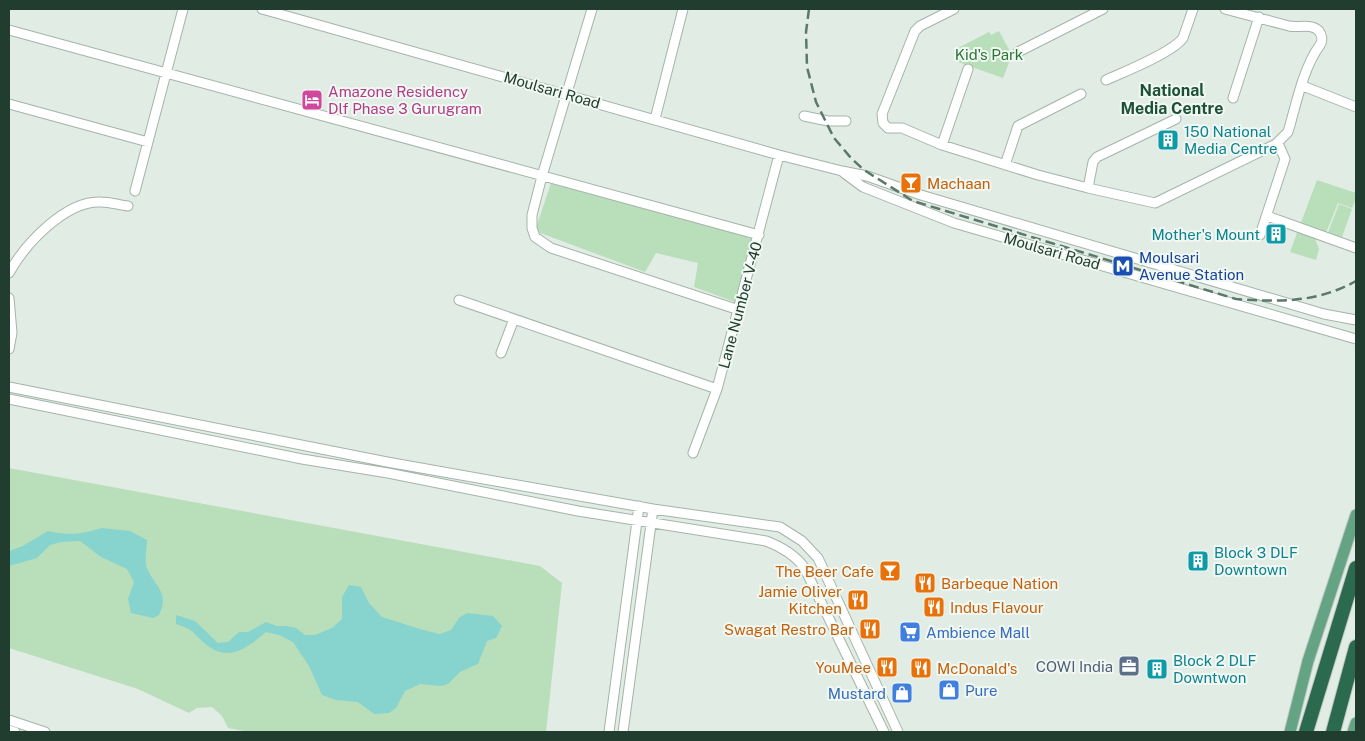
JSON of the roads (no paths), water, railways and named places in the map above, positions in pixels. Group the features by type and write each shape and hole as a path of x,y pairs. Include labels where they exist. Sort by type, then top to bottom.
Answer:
{"highway":[{"path":"1306,732 1356,568"},
{"path":"1333,732 1356,648"}],"main road":[{"path":"1290,732 1308,661 1356,514"},
{"path":"1353,732 1356,723"}],"street":[{"path":"135,191 183,9"},
{"name":"Moulsari Road","path":"262,9 779,155 867,176 921,195 1324,314 1355,317"},
{"path":"592,9 532,215 532,228 535,237 551,248 739,310"},
{"path":"655,119 683,9"},
{"path":"954,9 920,26 915,31 882,114 881,120 883,124 888,128 897,127 910,131 942,145 1005,165 1088,188 1155,203 1278,142 1288,132 1312,56 1321,44 1320,32 1312,27 1297,28 1225,9"},
{"path":"1018,52 1103,9"},
{"path":"1106,80 1165,52 1180,42 1193,9"},
{"path":"1233,98 1259,17"},
{"path":"9,30 759,235"},
{"path":"942,145 968,69"},
{"path":"1303,86 1356,107"},
{"path":"1005,165 1018,126 1081,94"},
{"path":"9,104 148,142"},
{"path":"804,116 828,121 846,122"},
{"path":"1088,188 1093,162 1097,158 1176,119"},
{"path":"1260,235 1285,159 1278,142"},
{"name":"Lane Number V-40","path":"693,453 717,389 779,155"},
{"name":"Moulsari Road","path":"842,171 862,187 954,223 1356,339"},
{"path":"9,272 15,261 34,240 66,211 81,205 100,201 128,206"},
{"path":"1267,216 1356,248"},
{"path":"9,298 12,333 9,349"},
{"path":"459,300 717,389"},
{"path":"501,353 514,319"},
{"path":"9,387 512,485 653,509 780,527 802,541 813,551 820,562 898,732"},
{"path":"9,399 510,498 637,521 766,541 786,550 799,560 804,567 884,732"},
{"path":"302,458 304,446"},
{"path":"510,498 512,485"},
{"path":"609,732 639,506"},
{"path":"623,732 653,509"},
{"path":"9,720 45,732"},
{"path":"9,730 15,732"}],"water":[{"path":"102,528 130,531 147,540 146,565 160,590 163,601 159,615 153,618 131,613 128,599 134,582 127,569 101,557 80,541 61,542 50,545 37,558 9,566 9,551 23,546 48,531 75,534"},
{"path":"349,585 361,587 369,603 382,617 420,629 439,634 451,630 459,618 467,613 493,616 502,626 496,638 487,641 478,664 460,672 448,684 442,686 420,684 405,691 396,708 389,713 374,714 358,702 336,700 322,695 309,666 293,642 279,635 266,632 243,649 227,653 211,648 190,630 176,624 176,615 195,621 218,643 228,642 239,632 248,632 266,622 277,626 296,628 305,635 315,635 332,628 342,619 342,597"}],"railway":[{"path":"809,9 806,32 807,67 816,102 834,138 864,170 913,201 1236,299 1267,301 1312,297 1327,294 1356,281"}],"place":[{"name":"Amazone Residency Dlf Phase 3 Gurugram","path":"312,100"},
{"name":"150 National Media Centre","path":"1168,140"},
{"name":"Machaan","path":"911,183"},
{"name":"Mother's Mount","path":"1276,234"},
{"name":"Moulsari Avenue Station","path":"1123,266"},
{"name":"Block 3 DLF Downtown","path":"1198,561"},
{"name":"The Beer Cafe","path":"890,571"},
{"name":"Barbeque Nation","path":"925,583"},
{"name":"Jamie Oliver Kitchen","path":"858,600"},
{"name":"Indus Flavour","path":"934,607"},
{"name":"Swagat Restro Bar","path":"870,629"},
{"name":"Ambience Mall","path":"910,632"},
{"name":"COWI India","path":"1129,666"},
{"name":"YouMee","path":"887,667"},
{"name":"McDonald's","path":"921,668"},
{"name":"Block 2 DLF Downtwon","path":"1157,669"},
{"name":"Pure","path":"949,690"},
{"name":"Mustard","path":"902,693"}],"district":[{"name":"National Media Centre","path":"1172,99"}],"park label":[{"name":"Kid's Park","path":"989,54"}]}
